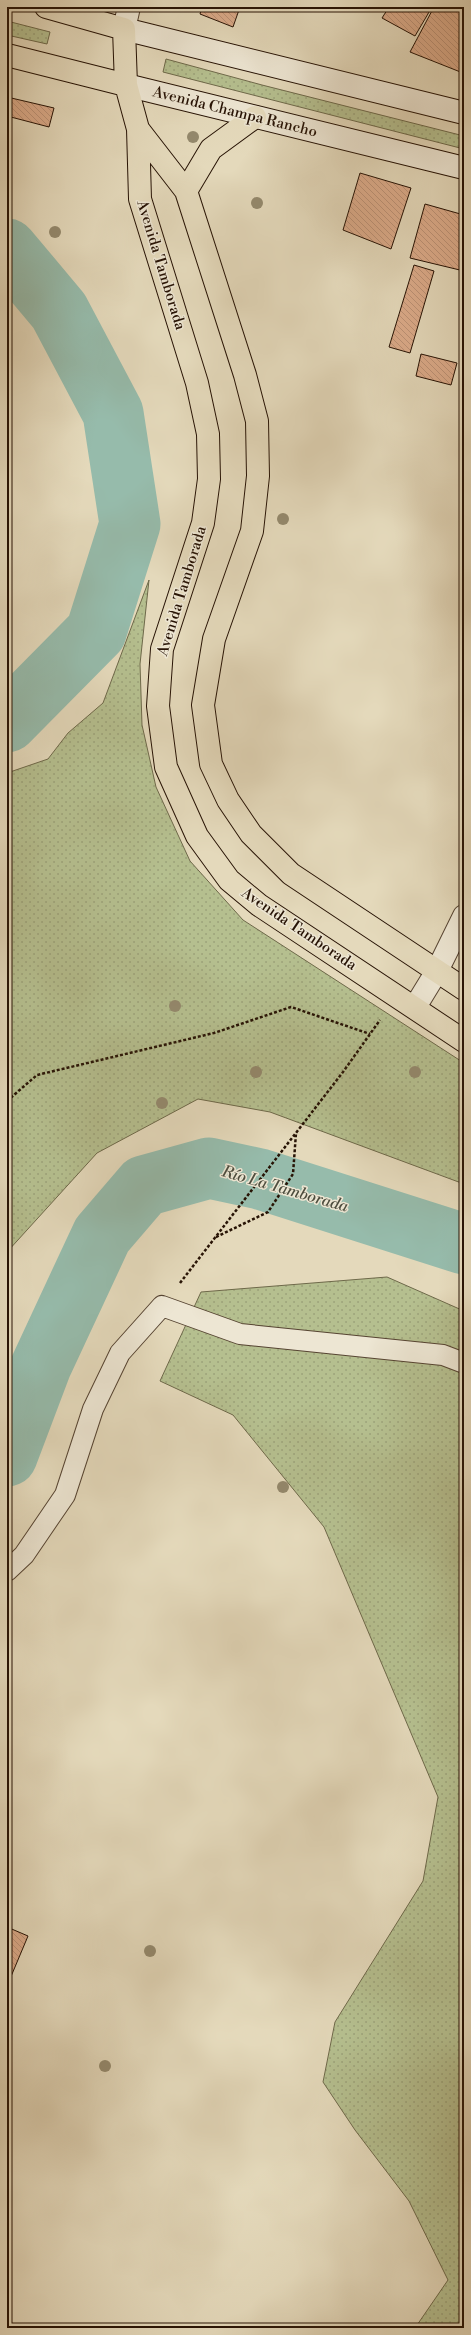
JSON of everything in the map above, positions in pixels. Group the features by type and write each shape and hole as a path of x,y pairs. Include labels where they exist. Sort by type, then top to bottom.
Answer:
{"main road":[{"path":"46,7 124,29 159,36 464,113"},
{"path":"124,29 129,7"},
{"name":"Avenida Tamborada","path":"124,29 126,86 138,129 140,199 197,383 208,434 209,479 203,523 162,649 158,706 166,767 197,836 229,880 259,905 397,995 464,1041"},
{"name":"Avenida Champa Rancho","path":"7,56 464,168"},
{"path":"186,191 211,149 255,117"},
{"name":"Avenida Tamborada","path":"138,129 186,191 245,375 257,421 258,476 252,531 214,639 203,705 211,764 228,800 251,834 291,874 464,989"},
{"path":"415,1007 437,971 464,916"}],"lane":[{"path":"7,1571 24,1555 65,1495 93,1409 120,1353 162,1306 240,1334 443,1355 464,1363"}],"path":[{"path":"162,1306 296,1133 370,1034 397,995"},
{"path":"7,1101 38,1075 214,1033 291,1007 370,1034"},
{"path":"215,1238 268,1212 293,1174 296,1133"}],"green space":[{"path":"7,21 50,32 47,44 7,35"},
{"path":"166,59 464,136 464,149 163,72"},
{"path":"149,580 140,664 142,725 156,787 190,861 243,920 464,1063 464,1184 270,1112 198,1099 97,1153 7,1252 7,773 48,759 68,733 103,703"},
{"path":"387,1277 464,1311 464,2328 415,2328 448,2280 409,2201 355,2130 323,2082 335,2022 423,1881 438,1797 324,1527 233,1415 160,1381 201,1292"}],"building":[{"path":"202,7 240,7 233,27 200,14"},
{"path":"389,7 432,7 415,36 382,18"},
{"path":"434,7 464,7 463,73 410,52"},
{"path":"7,97 54,108 49,127 7,116"},
{"path":"360,173 411,188 391,249 343,230"},
{"path":"425,204 464,215 464,271 410,258"},
{"path":"414,265 434,271 410,353 389,347"},
{"path":"421,354 457,363 451,385 416,376"},
{"path":"7,1927 28,1936 7,1986"}],"waterway":[{"name":"Río La Tamborada","path":"7,249 59,311 113,413 130,524 96,632 7,722"},
{"name":"Río La Tamborada","path":"7,1456 41,1366 102,1235 144,1186 209,1168 260,1179 464,1244"}]}
